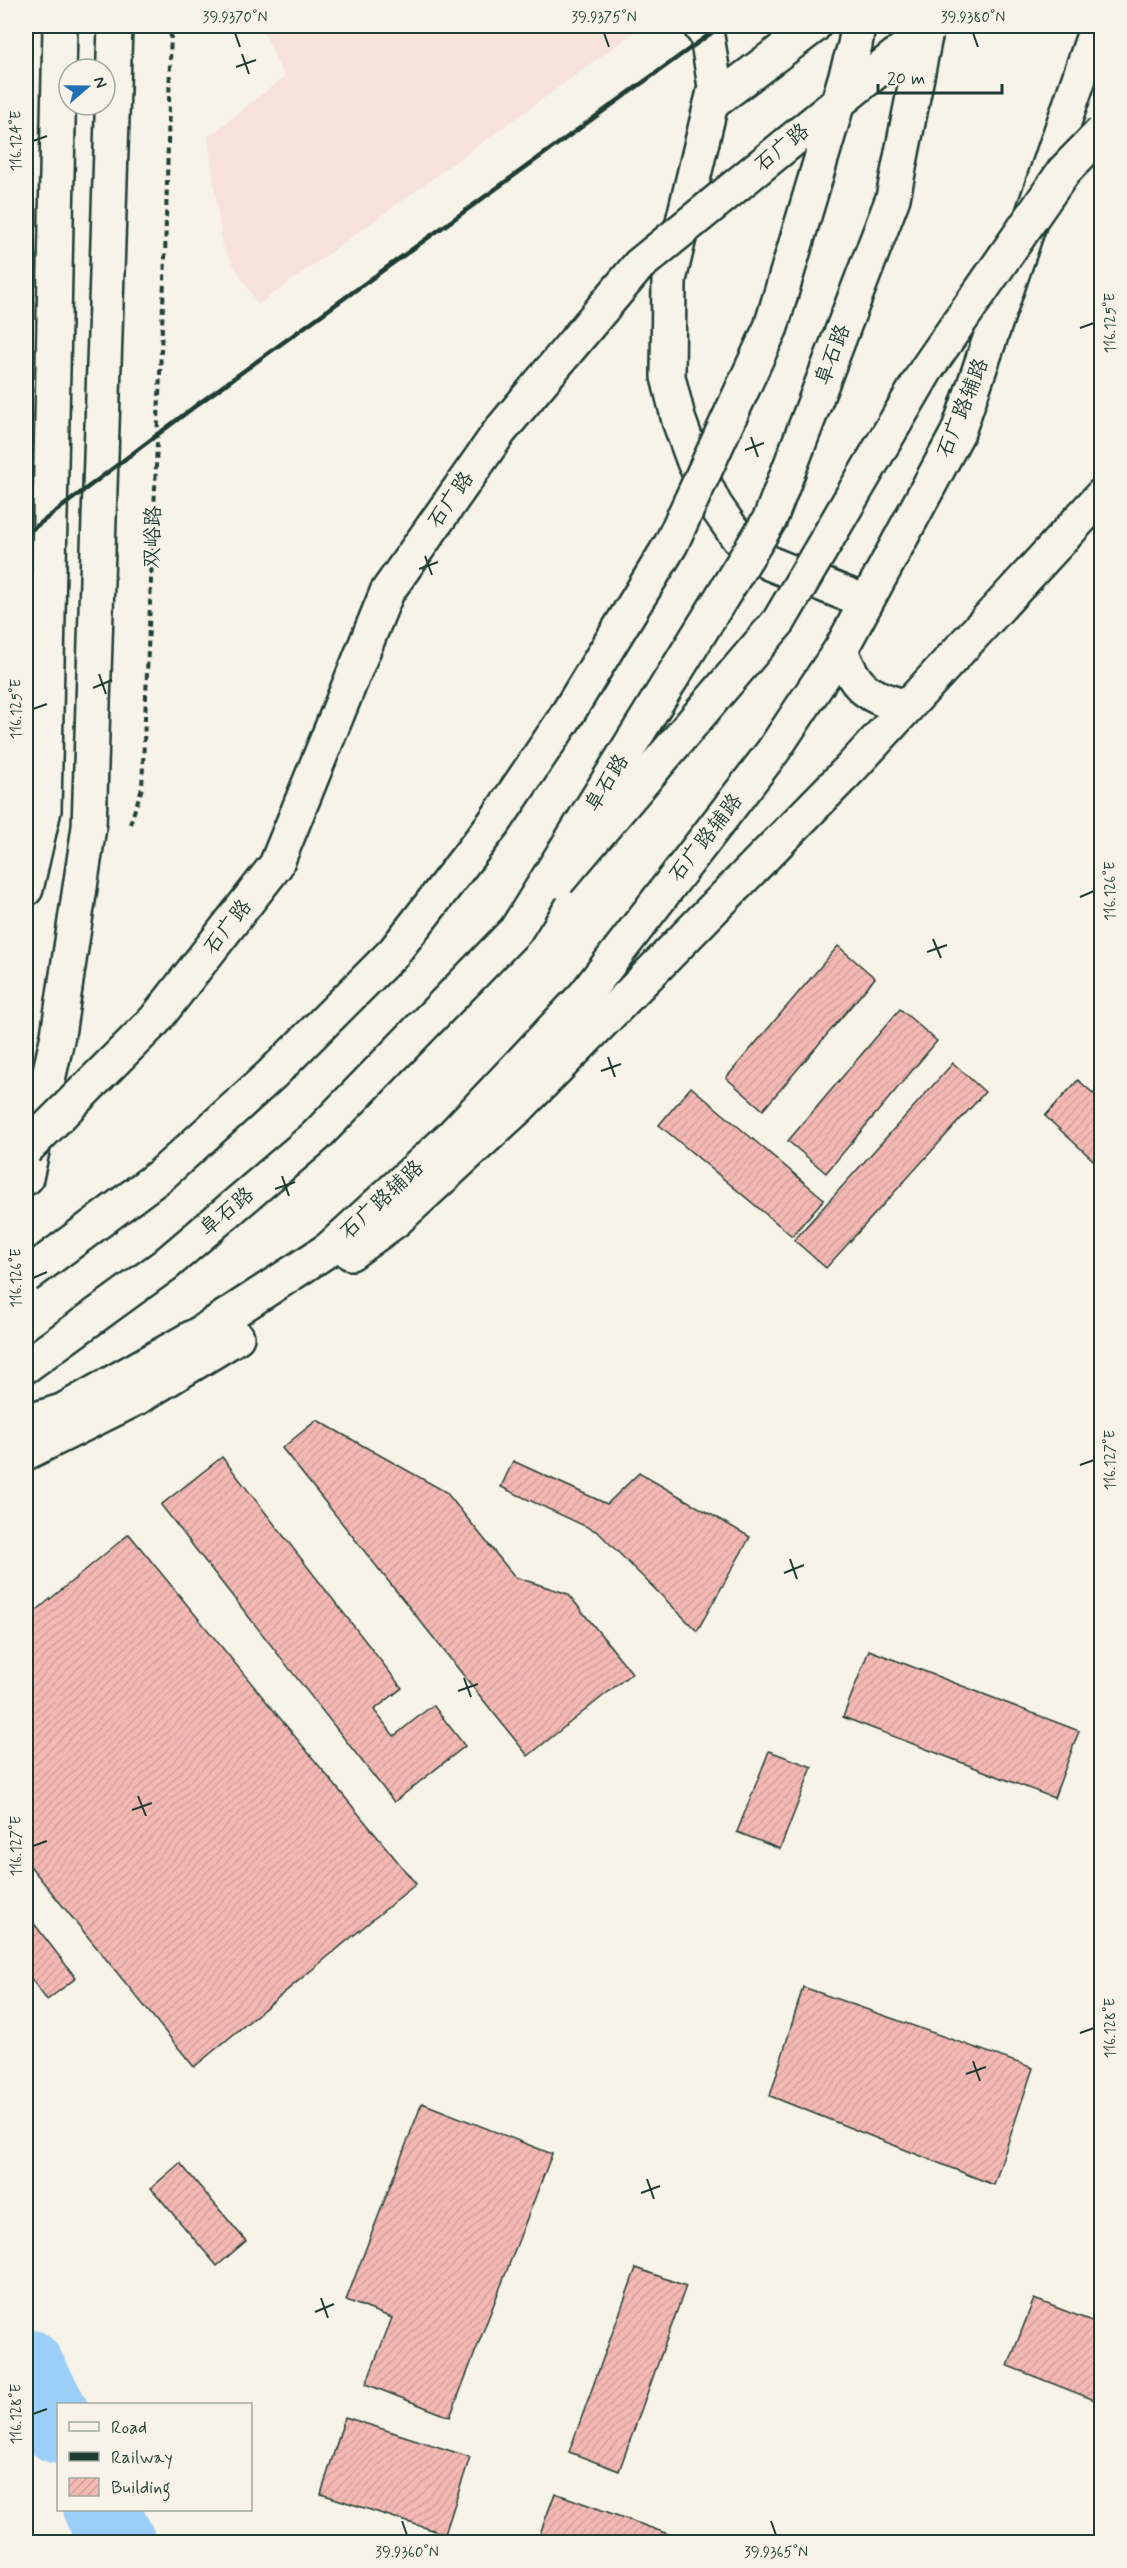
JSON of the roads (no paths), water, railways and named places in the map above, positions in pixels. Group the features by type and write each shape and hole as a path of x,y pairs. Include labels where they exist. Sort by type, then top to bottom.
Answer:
{"main road":[{"path":"26,889 44,810 60,26"},
{"path":"26,1178 58,1035 89,827 115,26"},
{"path":"700,26 707,36 715,87 669,280 668,377 679,421 704,484 715,505 738,538 769,563 866,602"},
{"path":"711,104 814,26"},
{"path":"26,1276 161,1175 271,1075 394,952 494,823 563,721 671,543 771,327 855,45 858,26"},
{"name":"阜石路","path":"26,1366 165,1265 315,1137 516,930 770,519 893,198 929,26"},
{"name":"石广路","path":"26,1149 155,1020 276,865 387,592 500,431 639,265 929,26"},
{"name":"石广路辅路","path":"26,1422 62,1411 202,1332 329,1249 450,1137 585,995 773,751 840,649 958,432 1097,26"},
{"path":"516,930 779,621 926,370 1064,171 1101,132"},
{"name":"石广路辅路","path":"26,1453 137,1398 231,1341 395,1221 522,1105 851,768 1101,495"},
{"path":"840,649 849,674 867,691 883,701 907,707"}],"waterway":[{"path":"26,2366 57,2424"},
{"path":"102,2511 118,2542"}],"railway":[{"path":"26,534 198,404 721,26"}]}
